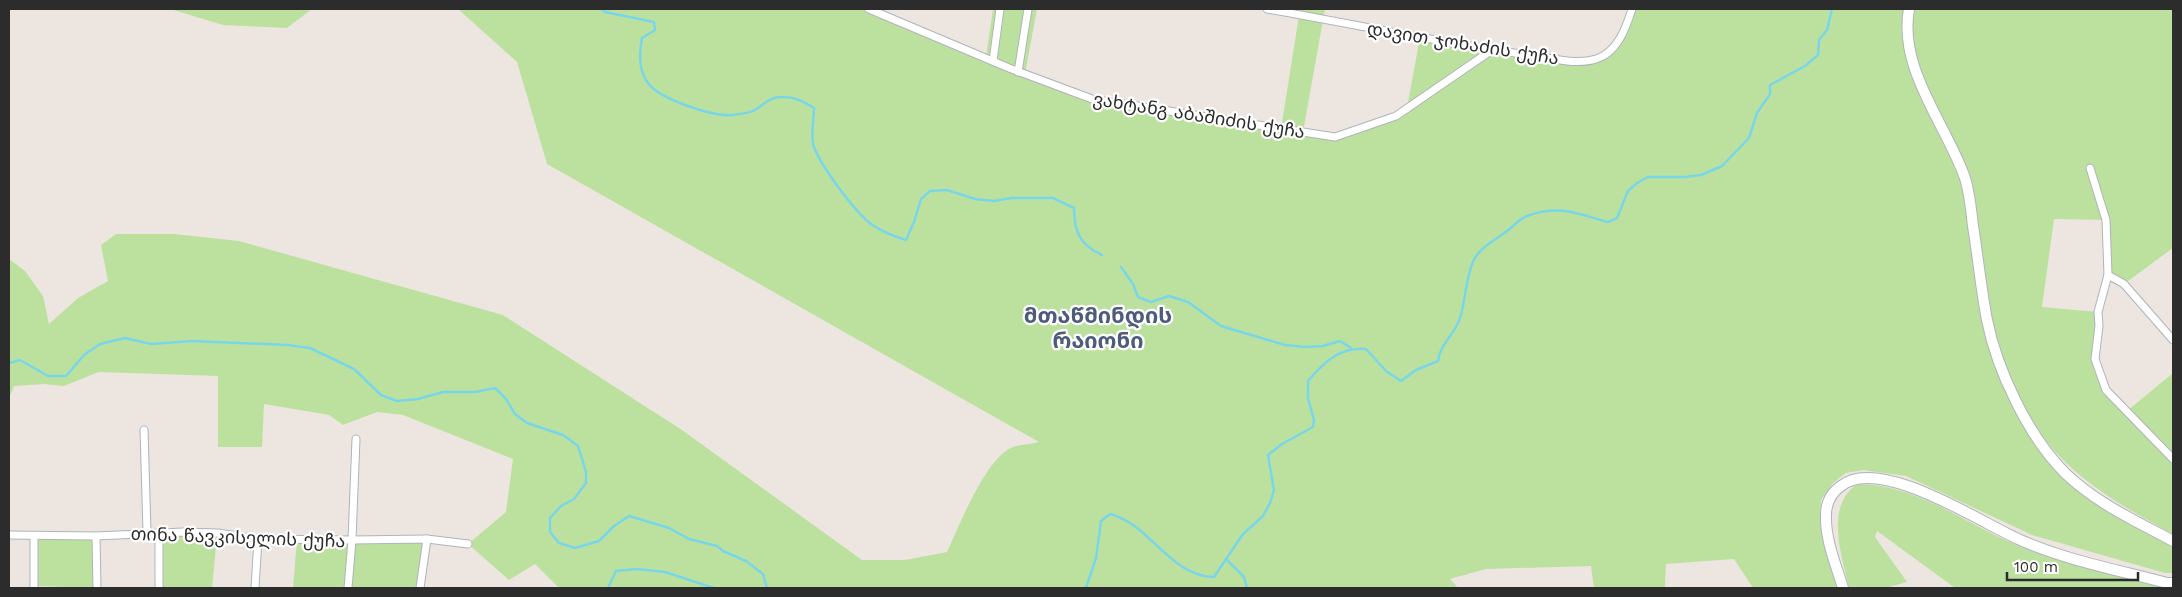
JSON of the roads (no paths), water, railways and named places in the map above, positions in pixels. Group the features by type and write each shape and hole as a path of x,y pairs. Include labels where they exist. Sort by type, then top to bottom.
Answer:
{"main road":[{"path":"1909,9 1907,31 1912,60 1966,180 1987,322 2010,388 2035,433 2065,472 2111,508 2173,541"},
{"path":"1843,588 1826,524 1827,505 1830,496 1844,483 1862,478 1898,482 1926,492 2018,539 2050,551 2167,583 2173,583"}],"street":[{"name":"ვახტანგ აბაშიძის ქუჩა","path":"869,9 1018,72 1092,99 1335,137 1396,116 1492,50"},
{"path":"993,61 1000,9"},
{"path":"1018,72 1028,9"},
{"name":"დავით ჯოხაძის ქუჩა","path":"1267,9 1492,50 1578,62 1597,59 1614,47 1624,32 1632,9"},
{"path":"2090,168 2106,220 2108,275 2098,312 2099,326 2095,359 2106,390 2173,459"},
{"path":"2108,275 2124,284 2173,340"},
{"path":"144,430 147,532"},
{"path":"348,588 356,440"},
{"name":"თინა წავკისელის ქუჩა","path":"9,535 96,536 147,532 218,533 258,539 427,539 468,544"},
{"path":"159,532 159,588"},
{"path":"34,536 34,588"},
{"path":"96,536 97,588"},
{"path":"255,588 258,539"},
{"path":"420,588 427,539"}],"waterway":[{"path":"601,9 605,12 654,22 655,30 642,38 640,55 642,73 654,89 674,101 700,110 724,115 750,112 778,97 795,98 814,108 812,138 818,155 847,199 864,218 883,232 906,240 921,199 930,191 947,190 975,199 994,201 1012,198 1053,198 1074,208 1075,224 1080,237 1088,247 1102,255"},
{"path":"1086,588 1096,558 1101,521 1110,514 1137,528 1185,569 1199,575 1214,577 1243,534 1263,516 1270,503 1274,490 1268,455 1282,444 1313,427 1314,420 1308,398 1308,381 1321,367 1334,357 1348,350 1366,349 1386,371 1401,381 1416,370 1438,361 1442,349 1458,324 1468,276 1475,257 1521,219 1538,212 1559,211 1578,213 1608,222 1617,218 1628,191 1648,177 1701,175 1722,166 1749,138 1757,113 1770,94 1770,85 1805,66 1818,55 1819,40 1827,30 1832,9"},
{"path":"1121,267 1133,284 1138,297 1151,302 1169,296 1188,302 1221,326 1285,345 1323,346 1340,341 1351,348"},
{"path":"9,363 20,360 48,376 66,376 84,355 100,344 125,338 151,344 192,341 287,345 310,348 354,369 381,395 397,401 418,399 443,392 475,392 495,388 506,399 515,414 527,423 563,435 578,446 586,472 586,483 574,499 561,506 550,518 550,532 559,543 575,548 599,541 614,526 629,516 669,528 689,539 717,546 723,551 746,561 763,574 767,588"},
{"path":"1227,560 1244,577 1247,588"},
{"path":"608,588 616,571 637,569 665,572 714,588"}],"district":[{"name":"მთაწმინდის რაიონი","path":"1098,328"}]}
